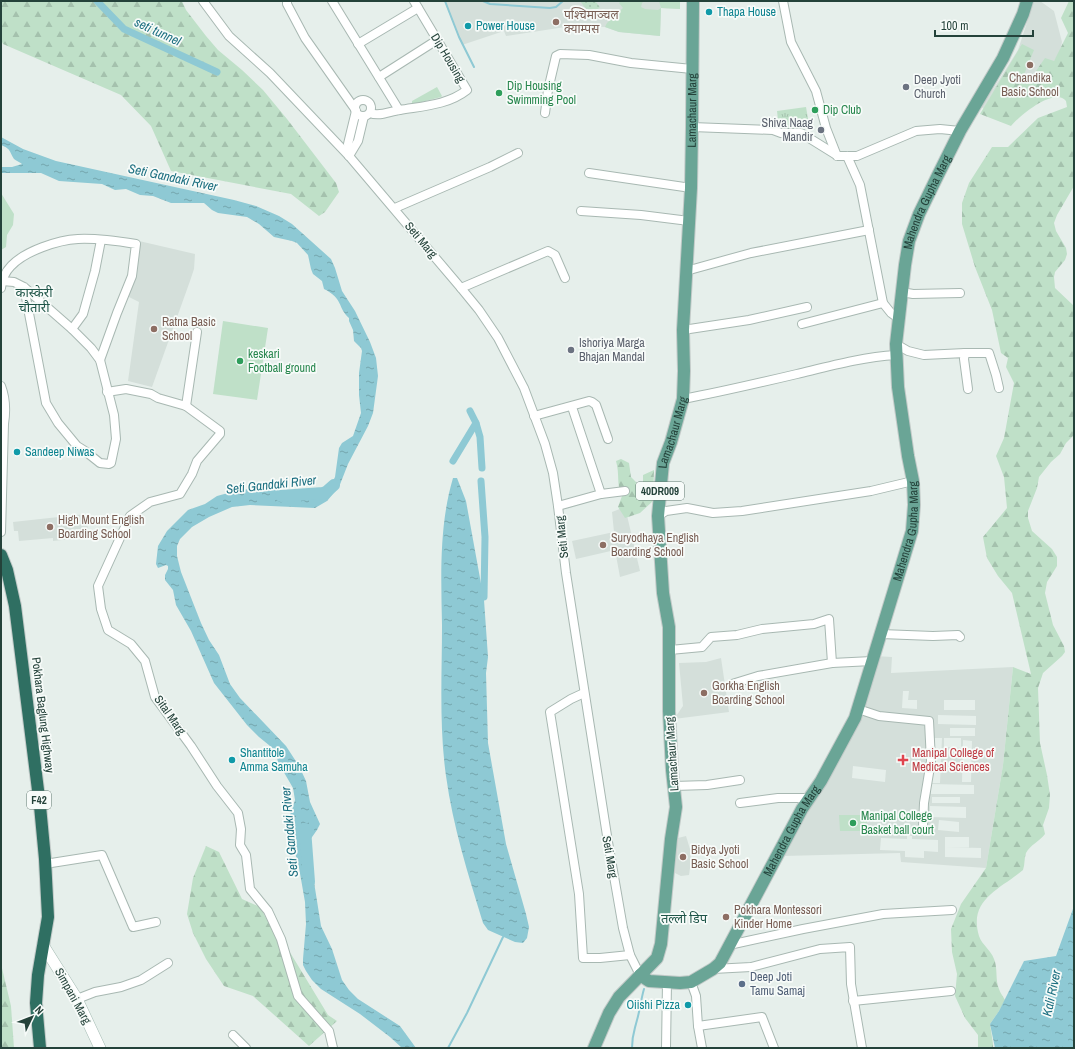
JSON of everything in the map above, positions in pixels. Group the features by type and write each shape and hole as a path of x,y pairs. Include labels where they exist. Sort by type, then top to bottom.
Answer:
{"highway":[{"name":"Pokhara Baglung Highway","path":"1,555 7,570 15,606 40,806 45,864 48,918 38,975 36,1003 40,1048"}],"main road":[{"name":"Lamachaur Marg","path":"594,1048 619,997 657,958 661,944 670,839 676,808 672,770 669,711 669,627 662,586 658,516 663,463 683,399 683,330 691,188 693,1"},
{"name":"Mahendra Gupha Marg","path":"691,982 720,963 808,798 821,780 855,718 912,531 914,505 913,482 898,386 896,349 898,318 909,241 919,214 960,131 1002,58 1028,1"},
{"name":"Simpani Marg","path":"43,945 77,999 100,1048"},
{"path":"640,975 649,981 691,982"}],"street":[{"name":"Seti Marg","path":"203,1 229,36 270,73 349,156 395,208 480,310 498,338 524,388 545,444 553,473 566,574 584,693 621,920 630,955 640,975"},
{"path":"287,1 287,4 305,38 355,110 359,115 367,115"},
{"path":"332,1 399,110"},
{"path":"783,1 791,42 816,91 826,128 838,156"},
{"path":"358,44 416,4"},
{"name":"Dip Housing","path":"367,115 379,115 399,110 427,106 447,100 467,90 416,4"},
{"path":"379,77 438,40"},
{"path":"545,113 556,56 560,54 589,55 631,63 692,69"},
{"path":"366,100 371,105 372,110 367,115 358,141 349,156 348,144 355,110 358,102 366,100"},
{"path":"692,127 743,128 773,130 786,133 801,133 838,156 857,156 916,131 940,129 960,131"},
{"path":"395,208 490,167 518,153"},
{"path":"848,156 860,184 883,303 891,313 898,318"},
{"path":"589,173 691,188"},
{"path":"581,211 641,215 689,221"},
{"path":"686,271 751,253 869,230"},
{"path":"2,284 10,267 20,259 36,250 57,242 78,238 136,244 132,276 116,313 100,360"},
{"path":"72,329 83,314 95,271 101,240"},
{"path":"461,288 548,251 555,254 565,278"},
{"path":"2,284 14,282 24,288 72,329 91,348 100,360 114,415 116,439 111,463 109,464 100,463 77,446 62,429 46,403 24,288"},
{"path":"902,292 913,294 960,293"},
{"path":"802,324 883,303"},
{"path":"683,330 749,320 807,307"},
{"path":"107,392 126,389 150,394 158,398 186,406 197,332"},
{"path":"683,399 877,356 896,349 924,355 989,352 999,388"},
{"path":"965,353 964,360 968,389"},
{"path":"1,386 6,408 4,424 1,532"},
{"path":"534,416 572,407 589,401 596,405 608,439"},
{"name":"Sital Marg","path":"186,406 220,432 220,434 197,461 192,474 180,494 150,502 130,516 98,586 101,609 108,630 131,644 145,661 155,697 191,746 217,786 238,813 241,829 240,845 246,855 250,889 262,906 268,911 281,939 298,996 329,1031 333,1048"},
{"path":"572,407 601,494"},
{"path":"658,516 666,511 687,508 714,513 742,511 871,491 913,482"},
{"path":"558,506 601,494 626,491"},
{"path":"670,650 702,647 711,637 737,635 762,629 814,624 829,619 832,663"},
{"path":"880,634 933,636 958,635 960,637"},
{"path":"732,684 758,676 832,663 872,661"},
{"path":"584,693 550,712 579,894 583,958 630,955"},
{"path":"858,709 879,716 929,722 931,761 924,803 923,827"},
{"path":"674,786 707,785 740,780"},
{"path":"740,803 778,798 808,798"},
{"path":"45,864 102,855 133,927 156,922"},
{"path":"729,945 883,914 952,910"},
{"path":"713,969 751,967 820,949 850,947 851,984 860,1048"},
{"path":"77,999 95,992 121,987 141,980 168,963"},
{"path":"666,1048 667,982"},
{"path":"691,982 696,996 698,1026 702,1048"},
{"path":"853,1001 951,991"},
{"path":"698,1026 762,1017 774,1048"},
{"path":"233,1035 246,1048"}],"shaded area":[{"name":"पश्‍चिमाञ्‍चल क्याम्पस","path":"444,1 680,1 680,9 661,8 660,36 619,32 605,27 584,26 565,27 506,36 504,31 462,45"},
{"name":"Chandika Basic School","path":"1034,1 1040,1 1054,11 1062,42 1060,52 1054,61 1001,122 980,106 994,88 1018,50"},
{"name":"Ratna Basic School","path":"139,241 195,254 194,269 152,387 128,381 139,302 127,296"},
{"name":"Suryodhaya English Boarding School","path":"625,507 640,571 620,577 615,550 576,559 572,541 614,532 612,512"},
{"name":"High Mount English Boarding School","path":"86,514 89,537 53,541 53,538 19,541 18,531 14,531 13,522"},
{"name":"Manipal College of Medical Sciences","path":"875,656 892,657 891,673 1013,667 1003,765 986,868 901,862 900,853 783,856 817,792","holes":["903,691 909,691 908,700 917,700 917,709 902,708","944,700 975,700 975,710 944,710","938,715 976,716 976,725 938,724","950,728 975,728 975,736 950,736","934,738 942,738 940,783 932,783","944,738 961,738 961,748 944,747","963,740 972,741 971,782 962,782","853,766 886,770 885,782 852,778","931,784 974,785 974,794 931,794","932,797 960,797 960,803 932,803","930,806 966,807 966,818 930,817","939,820 959,822 959,832 938,830","907,835 912,836 912,839 938,840 938,852 924,851 924,858 905,857 905,851 880,850 881,838 907,839","945,837 969,837 969,848 981,848 981,858 945,857"]},
{"name":"Gorkha English Boarding School","path":"721,658 729,712 674,719 683,706 679,663 706,662"},
{"name":"Bidya Jyoti Basic School","path":"686,836 690,849 691,861 689,875 681,876 675,873 676,853 678,838"}],"green space":[{"path":"1,1 182,1 186,10 218,50 263,90 287,119 336,183 339,192 325,212 319,216 291,194 171,171 151,126 121,95 3,44 1,40"},
{"path":"580,1 595,1 600,7 591,16 589,16"},
{"path":"621,1 644,1 641,7 645,9 658,10 661,8 660,36 619,32 605,27 607,23 623,8 619,3"},
{"path":"659,1 680,1 680,9 661,8"},
{"path":"1069,1 1074,1 1074,186 1054,223 1056,231 1066,248 1067,254 1065,260 1055,272 1054,277 1055,288 1074,306 1074,435 1066,443 1060,454 1051,462 1039,477 1037,488 1028,511 1028,518 1032,531 1052,549 1057,557 1057,566 1047,582 1045,593 1053,625 1064,646 1065,652 1043,673 1038,688 1040,743 1050,795 1049,808 1043,825 1045,834 1026,853 1023,870 989,896 982,904 978,913 977,923 979,936 994,959 997,982 1000,992 1005,1000 990,1024 993,1048 978,1048 978,1035 965,1018 955,996 957,974 952,952 951,929 961,904 986,868 1003,765 1013,667 1031,674 1012,593 998,576 987,558 983,537 1007,508 1004,477 996,456 1004,438 1014,383 1006,367 1008,358 1001,353 992,310 975,267 962,224 962,203 969,183 992,147 1008,147 1038,118 1067,107 1066,101 1061,97 1054,97 1037,104 1015,121 1011,126 980,114 1022,44 1034,50 1023,77 1029,81 1045,58 1054,61 1068,33 1061,18"},
{"path":"437,87 442,96 441,97 414,104 412,103 412,101"},
{"path":"806,107 809,124 779,129 777,111"},
{"path":"1,193 14,214 13,225 7,235 6,247 1,250"},
{"name":"keskari Football ground","path":"223,321 268,328 257,400 213,394"},
{"path":"621,459 629,463 631,477 637,483 643,482 643,475 654,470 653,501 640,513 625,518 618,507 622,496 619,487 616,461"},
{"name":"Manipal College Basket ball court","path":"839,815 867,815 867,831 840,831"},
{"path":"206,846 219,852 242,899 260,907 277,938 291,954 328,1015 337,1021 309,1046 253,996 224,986 206,959 193,933 187,914 193,878"},
{"path":"1,964 11,1006 14,1048 1,1048"}],"water":[{"path":"1,137 23,149 56,161 234,200 256,206 279,216 292,224 331,259 342,291 355,311 370,342 376,358 378,376 373,413 368,426 348,464 339,487 327,501 315,508 250,505 232,507 209,517 192,527 180,539 177,546 177,556 181,572 201,623 209,640 219,655 230,684 240,698 286,746 299,766 306,781 310,802 320,824 305,847 304,854 314,882 321,926 332,949 342,980 358,999 400,1026 416,1048 402,1048 360,1014 321,989 306,971 303,965 306,924 305,902 298,862 288,830 289,818 295,800 293,788 278,762 275,750 247,725 214,683 191,631 176,605 173,590 165,580 168,566 166,565 158,568 156,564 158,546 167,531 188,510 205,504 217,496 239,490 264,488 275,489 310,498 320,494 331,485 335,477 339,448 342,443 353,436 361,413 359,373 362,351 354,341 353,330 349,318 345,314 335,296 324,289 322,281 313,274 308,255 297,243 274,237 259,224 247,217 218,213 204,203 171,203 153,196 140,195 126,189 115,190 102,184 59,181 41,173 1,173 1,167 12,167 22,164 14,159 8,149 1,145"},
{"path":"453,478 457,478 466,501 484,600 488,657 486,673 488,743 506,844 529,927 527,938 523,943 515,942 488,930 483,923 457,832 446,776 442,738 441,569 445,514"},
{"name":"Kali River","path":"1074,906 1074,1048 995,1048 990,1024 999,1011 1024,961 1056,956"}],"waterway":[{"name":"seti tunnel","path":"97,1 124,29 217,72"},
{"path":"445,1 459,37 474,67"},
{"path":"483,1 490,4 550,8 556,7 563,1"},
{"path":"453,461 476,423 470,411"},
{"path":"476,423 480,437 482,468"},
{"path":"481,481 485,537 484,597"},
{"name":"Seti Gandaki River","path":"281,496 323,493 334,485"},
{"name":"Seti Gandaki River","path":"305,829 309,882"},
{"path":"448,1048 467,1013 503,937"},
{"path":"632,1048 633,1034 644,989"}],"place":[{"name":"Thapa House","path":"709,12"},
{"name":"पश्‍चिमाञ्‍चल क्याम्पस","path":"556,22"},
{"name":"Power House","path":"468,26"},
{"name":"Chandika Basic School","path":"1030,65"},
{"name":"Deep Jyoti Church","path":"906,87"},
{"name":"Dip Housing Swimming Pool","path":"499,93"},
{"name":"Dip Club","path":"815,110"},
{"name":"Shiva Naag Mandir","path":"821,130"},
{"name":"Ratna Basic School","path":"154,329"},
{"name":"Ishoriya Marga Bhajan Mandal","path":"571,350"},
{"name":"keskari Football ground","path":"240,361"},
{"name":"Sandeep Niwas","path":"17,452"},
{"name":"High Mount English Boarding School","path":"50,527"},
{"name":"Suryodhaya English Boarding School","path":"603,545"},
{"name":"Gorkha English Boarding School","path":"704,693"},
{"name":"Shantitole Amma Samuha","path":"232,760"},
{"name":"Manipal College of Medical Sciences","path":"903,760"},
{"name":"Manipal College Basket ball court","path":"853,823"},
{"name":"Bidya Jyoti Basic School","path":"683,857"},
{"name":"Pokhara Montessori Kinder Home","path":"726,917"},
{"name":"Deep Joti Tamu Samaj","path":"742,984"},
{"name":"Oiishi Pizza","path":"688,1005"}],"district":[{"name":"कास्केरी चौतारी","path":"34,300"},
{"name":"तल्लो डिप","path":"684,918"}]}
